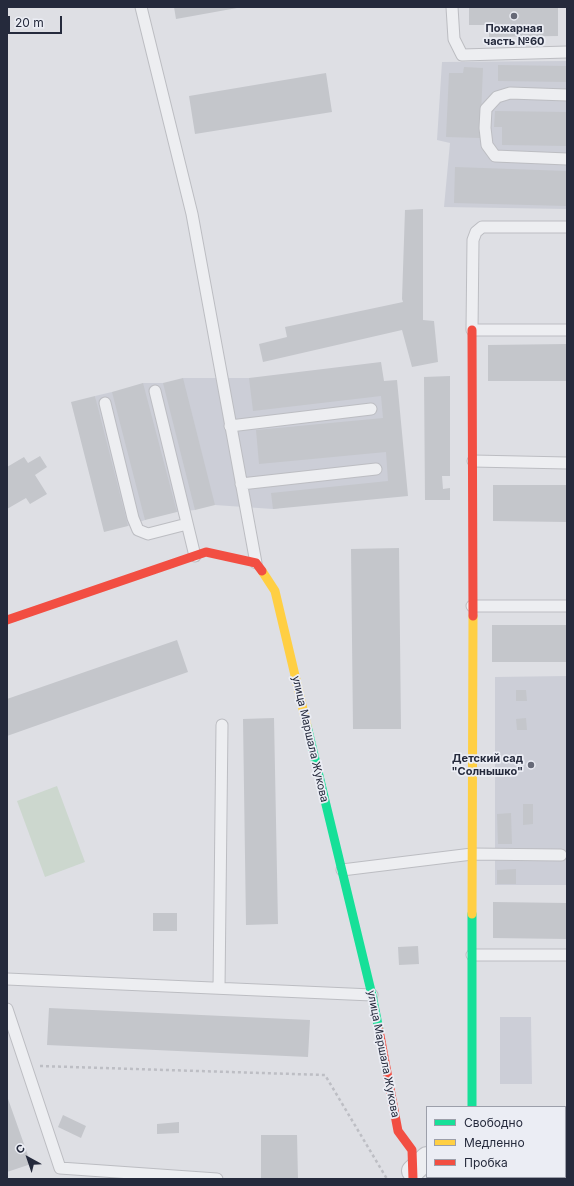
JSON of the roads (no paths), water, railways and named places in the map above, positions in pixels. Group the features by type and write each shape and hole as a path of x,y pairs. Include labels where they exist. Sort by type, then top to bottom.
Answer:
{"street":[{"path":"472,330 472,1106"},
{"path":"7,620 206,552 256,563"},
{"name":"улица Маршала Жукова","path":"256,563 275,592 372,995 398,1132 412,1150 417,1169"}],"lane":[{"path":"140,7 192,214 256,563"},
{"path":"452,7 454,39 462,55 567,52"},
{"path":"567,95 510,93 497,97 486,109 485,128 488,145 495,156 567,159"},
{"path":"567,227 482,227 476,232 473,240 472,330 567,330"},
{"path":"154,391 195,556"},
{"path":"105,403 133,518 138,530 148,534 187,524"},
{"path":"230,426 371,409"},
{"path":"473,461 567,463"},
{"path":"241,484 376,469"},
{"path":"472,606 567,606"},
{"path":"219,988 222,725"},
{"path":"342,870 472,854 561,855"},
{"path":"472,955 567,955"},
{"path":"7,979 372,995"},
{"path":"7,1009 60,1168 217,1179"}],"place":[{"name":"Пожарная часть №60","path":"514,16"},
{"name":"Детский сад \"Солнышко\"","path":"531,765"}]}
